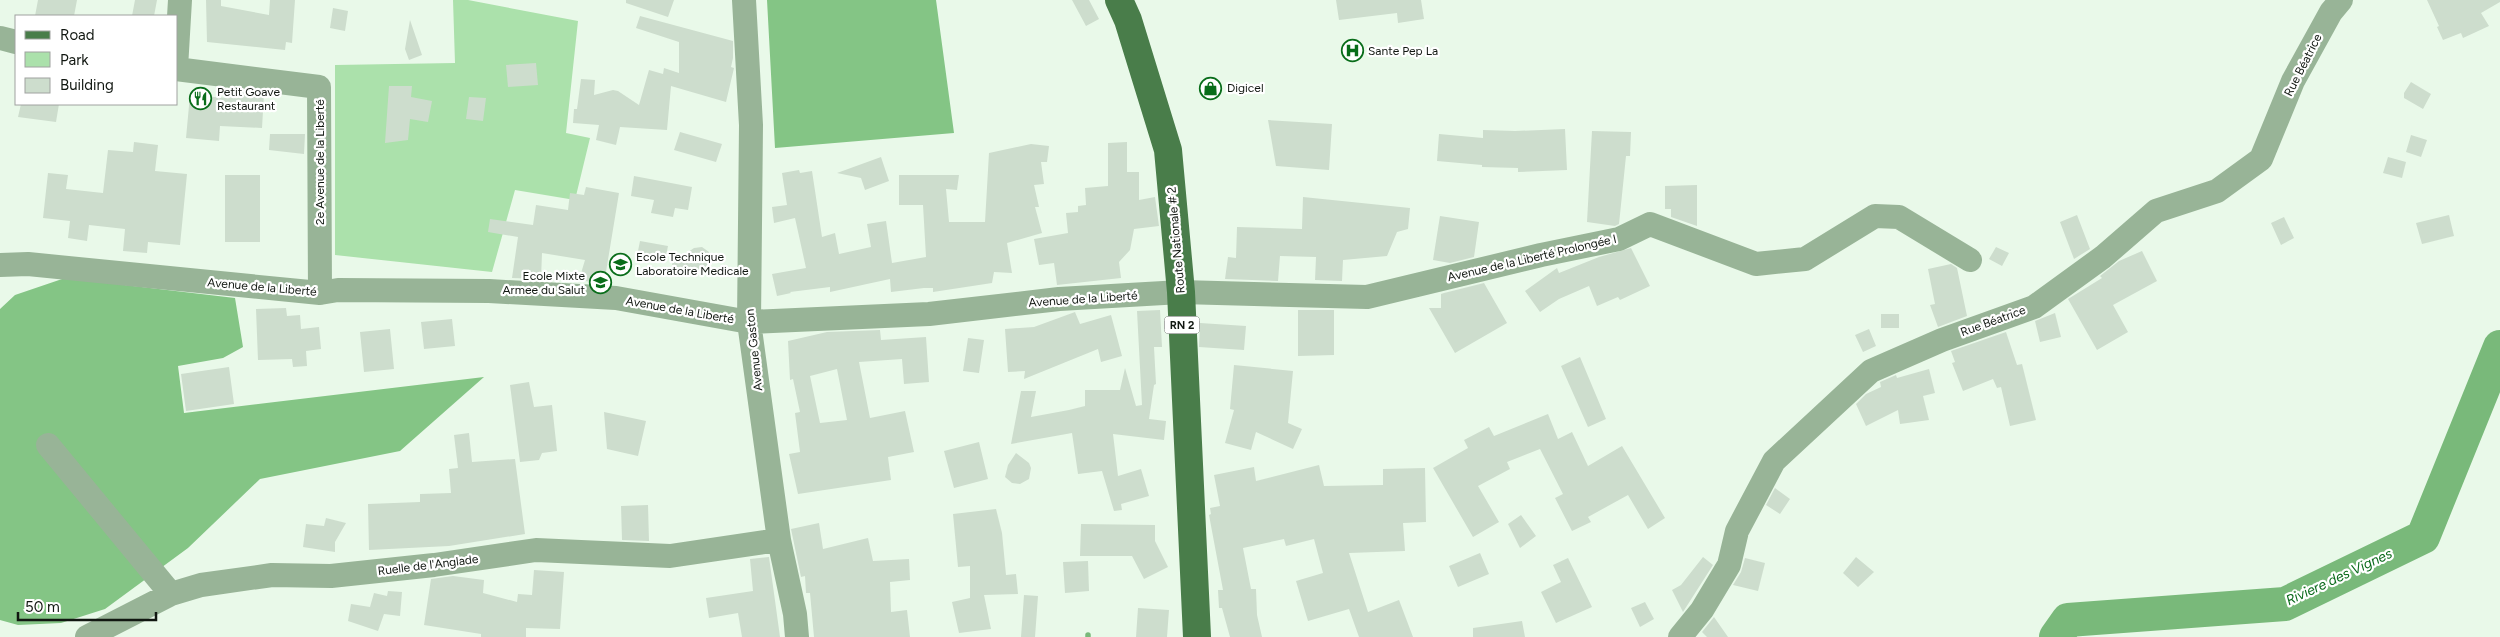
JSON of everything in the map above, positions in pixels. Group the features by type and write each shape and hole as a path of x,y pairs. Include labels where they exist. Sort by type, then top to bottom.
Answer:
{"main road":[{"name":"Route Nationale # 2","path":"1119,0 1128,20 1168,150 1181,292 1197,637"}],"street":[{"path":"178,34 180,0"},
{"name":"Avenue Gaston","path":"744,0 751,126 749,322 779,540 795,614 797,637"},
{"name":"Rue Béatrice","path":"1680,637 1702,610 1729,565 1737,531 1774,461 1871,371 1942,340 2034,307 2103,257 2156,211 2217,191 2261,158 2293,81 2331,12 2341,0"},
{"path":"0,38 15,42"},
{"name":"2e Avenue de la Liberté","path":"178,69 319,86 320,293"},
{"name":"Avenue de la Liberté Prolongée I","path":"1181,292 1367,297 1541,255 1619,239 1650,224 1756,264 1805,259 1875,216 1899,217 1970,260"},
{"name":"Avenue de la Liberté","path":"0,265 28,264 320,293 338,290 489,291 616,298 749,322 929,314 1059,299 1181,292"},
{"path":"48,445 171,594"},
{"name":"Ruelle de l'Anglade","path":"87,637 171,594 201,585 272,575 340,575 434,565 536,550 670,556 779,540"}],"green space":[{"path":"453,0 468,0 578,21 566,133 590,138 575,200 515,190 492,272 335,255 335,65 455,63"},
{"path":"767,0 936,0 954,133 775,148"},
{"path":"65,278 235,298 243,347 223,358 178,366 184,413 484,377 400,451 260,479 188,548 105,609 61,623 18,625 0,620 0,309 15,295"}],"building":[{"path":"38,0 77,0 74,15 35,15"},
{"path":"135,0 157,0 154,15 132,15"},
{"path":"206,0 221,0 221,6 269,15 270,0 295,0 292,43 286,42 285,50 207,42"},
{"path":"626,0 674,0 668,17 626,3"},
{"path":"1072,0 1089,0 1099,19 1086,26"},
{"path":"1336,0 1421,0 1424,19 1398,23 1397,13 1339,20"},
{"path":"2427,0 2500,0 2500,2 2481,13 2489,26 2463,38 2461,33 2443,40"},
{"path":"333,8 348,11 345,31 330,28"},
{"path":"640,16 733,41 731,67 734,68 726,102 671,86 667,130 620,127 616,145 596,140 599,125 573,123 574,109 577,109 581,79 595,80 594,95 613,90 618,91 639,105 649,70 663,74 664,68 679,73 679,42 636,28"},
{"path":"410,20 422,55 409,60 405,49"},
{"path":"536,63 538,85 508,87 506,65"},
{"path":"2411,82 2431,94 2423,109 2404,98 2404,93"},
{"path":"389,86 412,86 411,97 432,101 428,122 410,119 408,140 385,143"},
{"path":"227,89 264,94 262,128 220,126 219,141 186,138 190,95 227,98"},
{"path":"469,97 486,98 483,121 466,119"},
{"path":"21,105 59,105 56,122 18,117"},
{"path":"1268,120 1332,124 1329,170 1276,166"},
{"path":"1565,129 1567,170 1518,172 1518,168 1482,167 1482,165 1437,161 1439,134 1483,138 1483,130"},
{"path":"1592,131 1631,132 1630,156 1626,156 1619,224 1615,226 1587,222"},
{"path":"680,132 722,144 716,162 674,150"},
{"path":"270,134 305,134 304,154 269,150"},
{"path":"2411,135 2427,140 2421,157 2406,152"},
{"path":"134,142 158,145 155,171 187,174 180,245 148,242 147,253 123,251 125,229 89,225 87,241 68,238 70,221 43,218 48,173 68,175 66,189 103,193 108,150 133,152"},
{"path":"1127,142 1127,172 1139,172 1139,200 1155,197 1159,226 1134,229 1130,250 1119,262 1121,278 1057,285 1054,263 1039,265 1034,239 1068,233 1066,213 1078,212 1078,206 1086,205 1085,188 1108,186 1108,143"},
{"path":"1031,144 1049,146 1047,162 1041,162 1044,184 1034,185 1039,207 1035,207 1042,233 1007,243 1012,273 994,272 992,283 933,292 933,288 924,288 891,292 890,279 830,292 830,287 790,292 777,296 772,274 806,268 795,218 774,223 772,207 787,205 782,173 799,170 800,173 812,171 822,237 835,233 839,254 871,247 867,224 886,221 892,263 926,257 923,205 899,205 899,175 959,175 957,190 946,189 949,222 985,222 989,153"},
{"path":"881,157 889,181 865,190 861,178 837,173"},
{"path":"2388,157 2406,162 2402,178 2383,173"},
{"path":"225,175 260,175 260,242 225,242"},
{"path":"634,176 692,187 688,210 675,208 673,217 651,213 654,200 631,196"},
{"path":"1697,185 1697,226 1671,217 1671,209 1665,209 1665,186"},
{"path":"586,187 619,193 604,284 579,280 585,260 542,253 541,279 512,278 518,237 488,232 490,219 533,225 536,205 568,210 570,193 584,195"},
{"path":"1303,197 1410,208 1408,229 1397,232 1387,256 1343,260 1342,281 1315,280 1316,257 1280,256 1278,281 1225,279 1228,257 1236,258 1237,227 1302,229"},
{"path":"2077,215 2090,249 2074,259 2060,222"},
{"path":"2449,215 2454,236 2422,244 2416,223"},
{"path":"1440,216 1479,222 1474,257 1450,263 1433,260"},
{"path":"2284,217 2294,238 2281,245 2271,223"},
{"path":"640,241 668,246 665,261 637,256"},
{"path":"702,247 709,252 711,258 706,268 673,275 672,263 694,248"},
{"path":"1996,247 2009,253 2002,266 1989,259"},
{"path":"1631,248 1650,286 1620,300 1618,297 1597,306 1589,286 1559,299 1540,312 1525,291 1557,268 1559,273 1599,257"},
{"path":"2142,251 2157,281 2113,305 2128,332 2097,350 2068,299 2102,278 2100,276 2119,261"},
{"path":"1951,264 1957,268 1967,316 1938,327 1930,305 1935,304 1928,269"},
{"path":"1484,283 1507,323 1455,353 1429,308 1441,308 1441,294"},
{"path":"286,308 287,316 300,315 301,329 319,327 321,349 306,351 307,366 293,367 292,359 258,360 256,309"},
{"path":"1160,310 1162,347 1154,347 1156,384 1154,385 1149,419 1166,421 1164,440 1113,434 1118,476 1141,469 1149,496 1121,504 1122,510 1114,511 1102,471 1078,474 1072,433 1011,444 1021,391 1036,391 1031,417 1069,410 1085,406 1085,390 1120,390 1125,368 1136,406 1142,405 1137,311"},
{"path":"1298,310 1334,310 1334,355 1298,356"},
{"path":"1075,312 1080,324 1111,315 1122,356 1101,362 1098,349 1024,379 1025,371 1008,372 1005,329 1034,327"},
{"path":"2055,313 2061,337 2040,342 2035,321"},
{"path":"1881,314 1899,314 1899,328 1881,328"},
{"path":"452,319 455,346 424,349 421,322"},
{"path":"1200,323 1246,326 1244,350 1199,347"},
{"path":"390,329 394,369 364,372 360,332"},
{"path":"1869,329 1876,346 1863,352 1855,335"},
{"path":"880,330 881,340 926,337 929,382 904,384 902,359 859,362 870,418 905,411 914,452 888,457 891,480 798,494 789,454 800,452 795,413 800,412 793,379 790,380 788,341 827,332","holes":["837,369 847,420 820,423 810,376"]},
{"path":"2006,332 2017,365 2022,364 2036,420 2010,426 2001,387 1997,388 1993,379 1963,391 1952,363 1955,362 1951,351"},
{"path":"968,338 984,340 979,373 963,371"},
{"path":"1580,357 1606,419 1588,427 1561,366"},
{"path":"1234,365 1293,371 1288,423 1302,429 1293,449 1256,432 1251,450 1225,443 1234,410 1230,409"},
{"path":"229,367 234,404 186,411 181,374"},
{"path":"1929,369 1935,393 1923,396 1929,420 1900,424 1898,410 1866,426 1856,404 1866,394 1881,387 1880,382 1896,375 1897,378"},
{"path":"529,382 534,407 552,405 557,451 542,453 539,460 520,462 510,385"},
{"path":"604,412 646,421 638,456 607,449"},
{"path":"1548,414 1558,439 1572,432 1588,466 1622,446 1665,518 1648,529 1628,495 1588,517 1591,522 1572,531 1555,498 1563,494 1540,449 1507,462 1510,469 1478,486 1499,522 1473,537 1433,468 1468,448 1464,440 1489,427 1494,436"},
{"path":"469,433 472,462 515,459 525,534 449,546 369,550 368,504 420,502 420,494 451,493 449,469 458,468 454,435"},
{"path":"979,442 988,479 954,488 944,451"},
{"path":"1016,453 1029,463 1031,468 1029,479 1020,484 1012,483 1005,477 1008,465"},
{"path":"1319,465 1324,486 1383,485 1383,469 1425,468 1426,522 1403,523 1405,551 1349,553 1368,612 1399,600 1413,637 1359,637 1349,609 1308,621 1296,581 1323,573 1314,539 1286,546 1284,539 1243,548 1251,589 1256,589 1257,615 1262,637 1230,637 1222,608 1219,608 1218,590 1223,590 1209,515 1211,514 1210,508 1220,506 1214,475 1254,467 1256,481"},
{"path":"1775,488 1790,499 1780,514 1766,505"},
{"path":"648,505 649,541 622,540 621,506"},
{"path":"996,509 1002,533 1006,575 1016,574 1018,594 984,595 991,629 959,633 952,602 970,598 970,566 958,567 953,514"},
{"path":"1521,515 1536,536 1520,548 1508,524"},
{"path":"326,518 346,523 335,542 335,552 303,547 306,524 324,526"},
{"path":"819,523 823,549 868,538 873,561 909,559 910,580 890,582 891,612 907,610 910,637 814,637 810,593 806,593 805,576 801,577 791,529"},
{"path":"1081,524 1155,525 1155,541 1168,567 1144,579 1132,556 1080,556"},
{"path":"1480,553 1489,574 1458,587 1449,566"},
{"path":"769,557 780,637 742,637 738,613 709,618 706,598 753,591 750,559"},
{"path":"1703,557 1713,565 1683,612 1672,590 1681,585"},
{"path":"1856,557 1874,572 1858,587 1843,573"},
{"path":"1568,558 1592,607 1556,623 1541,592 1561,582 1553,565"},
{"path":"1745,558 1765,563 1758,591 1733,585 1741,572"},
{"path":"1088,561 1089,591 1065,593 1063,562"},
{"path":"534,570 564,572 560,629 526,628 526,637 481,637 481,634 424,625 431,579 453,576 484,580 483,593 517,602 518,594 532,595"},
{"path":"388,591 402,592 400,616 384,614 378,631 348,621 351,604 370,607 374,593 387,596"},
{"path":"1024,595 1038,596 1035,637 1021,637"},
{"path":"1645,602 1654,619 1640,627 1631,608"},
{"path":"1138,608 1169,610 1167,637 1136,637"},
{"path":"1714,617 1728,637 1707,637 1702,632"},
{"path":"1522,621 1525,637 1473,637 1473,628"}],"waterway":[{"name":"Riviere des Vignes","path":"2056,637 2068,620 2285,604 2423,537 2500,347"}],"place":[{"name":"Sante Pep La","path":"1352,51"},
{"name":"Digicel","path":"1211,88"},
{"name":"Petit Goave Restaurant","path":"201,99"},
{"name":"Ecole Technique Laboratoire Medicale","path":"620,264"},
{"name":"Ecole Mixte Armee du Salut","path":"601,283"}]}
